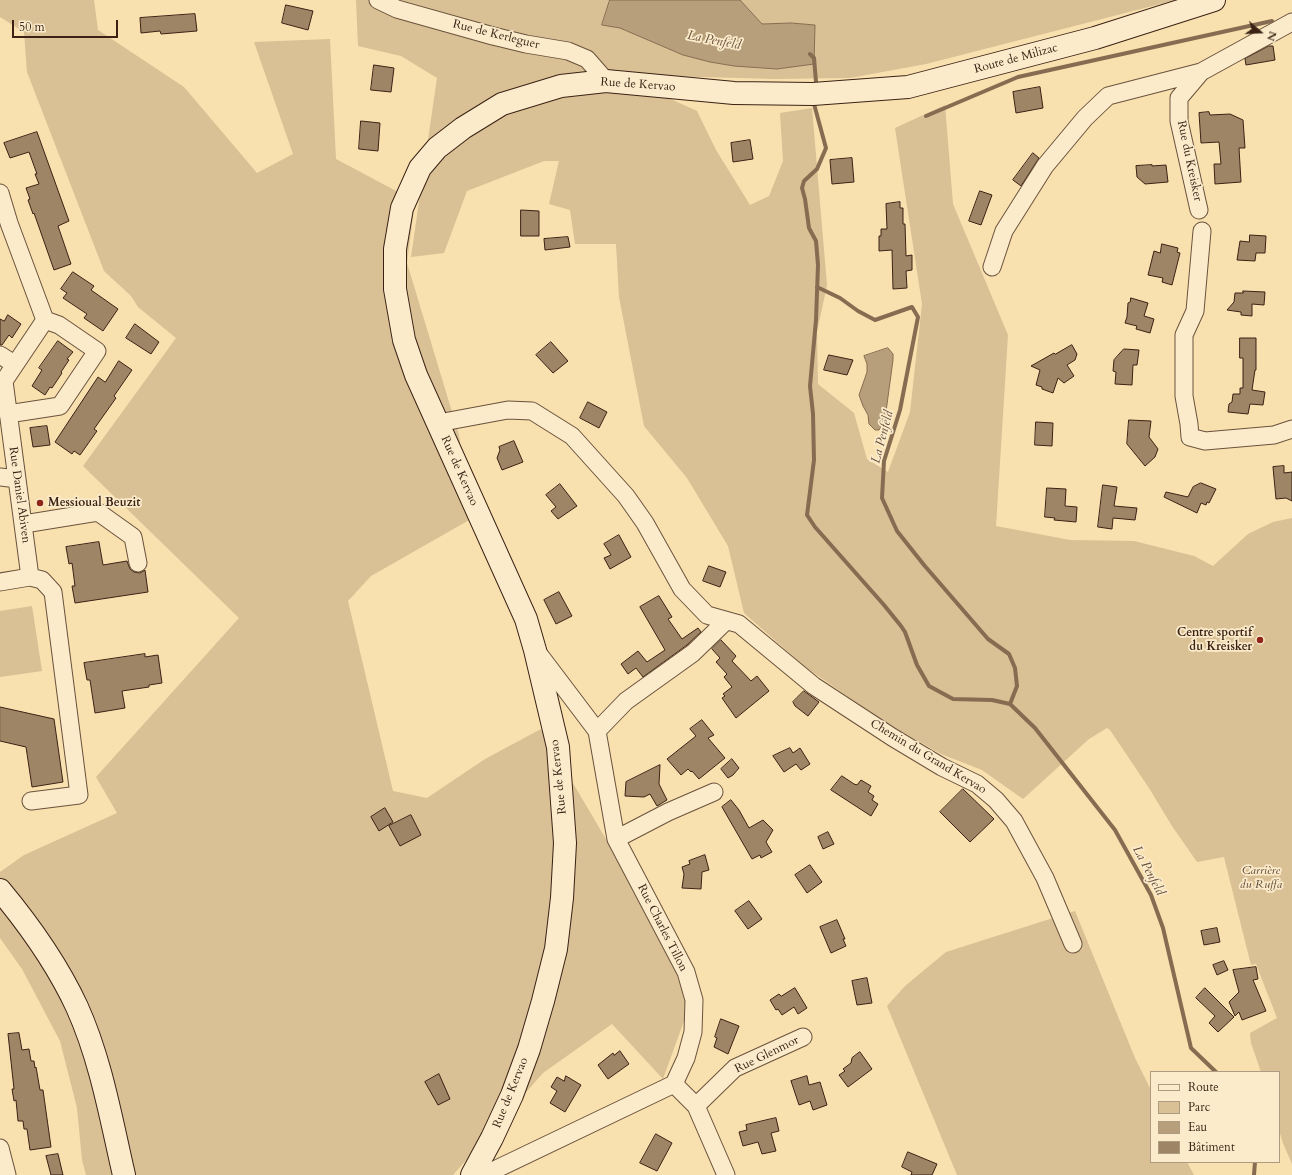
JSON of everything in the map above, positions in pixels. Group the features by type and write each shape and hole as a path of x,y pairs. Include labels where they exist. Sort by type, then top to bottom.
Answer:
{"main road":[{"name":"Route de Milizac","path":"813,94 908,87 1095,38 1214,0"},
{"name":"Rue de Kervao","path":"472,1175 509,1102 543,1001 558,935 565,843 558,748 535,650 526,619 416,375 404,340 395,289 395,249 402,208 420,168 436,148 463,128 502,104 561,86 606,81 734,93 813,94"},
{"path":"0,890 46,949 77,1008 97,1064 124,1175"},
{"path":"0,913 28,950 63,1012 74,1039 83,1068 109,1175"}],"street":[{"name":"Rue de Kerleguer","path":"378,0 397,9 493,36 526,44 568,51 587,58 606,81"},
{"path":"992,267 1004,231 1045,166 1086,118 1108,96 1201,72 1292,22"},
{"name":"Rue du Kreisker","path":"1199,210 1179,120 1179,98 1201,72"},
{"path":"0,194 5,225 45,320 59,325 97,351 60,406 8,414"},
{"path":"1202,231 1195,311 1184,335 1184,396 1190,437 1205,441 1274,435 1292,429"},
{"name":"Rue Daniel Abiven","path":"30,577 24,524 8,478 8,414 4,381 45,320"},
{"path":"0,355 14,364"},
{"name":"Chemin du Grand Kervao","path":"438,423 508,410 532,411 572,436 626,496 645,523 682,589 707,615 739,624 814,686 892,737 942,767 977,784 996,800 1014,820 1045,878 1073,944"},
{"path":"24,524 98,512 133,537 138,563"},
{"path":"0,582 30,577 42,580 53,592 79,795 31,801"},
{"path":"535,650 597,731 626,701 693,653 726,621"},
{"name":"Rue Charles Tillon","path":"597,731 616,839 686,972 694,1000 693,1032 686,1058 674,1084"},
{"path":"616,839 668,812 714,792"},
{"name":"Rue Glenmor","path":"696,1106 735,1068 803,1037"},
{"path":"484,1175 674,1084 685,1093 696,1106 726,1175"}],"green space":[{"path":"0,0 94,0 98,30 184,87 257,173 293,154 254,42 330,39 336,159 415,201 407,263 459,435 471,519 371,576 348,601 393,791 427,798 485,759 541,729 662,934 689,1007 663,1079 612,1024 543,1073 453,1175 86,1175 82,1160 77,1108 60,1041 22,969 0,938 0,872 24,855 117,813 96,777 239,618 83,466 176,338 138,307 131,296 104,271 27,72 24,32 0,17"},
{"name":"Carrière du Ruffa","path":"356,0 610,0 602,25 620,28 683,55 710,62 734,66 777,69 814,64 815,25 791,23 762,24 740,0 1176,0 926,64 850,78 775,79 664,76 664,96 697,111 716,150 750,205 769,196 783,161 780,113 812,108 827,285 817,332 818,384 854,413 867,459 888,472 910,412 922,304 895,128 945,105 953,204 1008,335 996,526 1070,540 1134,541 1194,556 1213,566 1248,534 1273,522 1292,518 1292,1164 1280,1133 1280,1071 1261,1071 1251,1043 1250,1033 1277,1018 1256,964 1251,965 1224,857 1197,862 1172,826 1149,788 1110,730 1107,728 1089,739 1023,799 982,770 941,754 883,721 804,666 744,613 728,546 687,478 644,426 619,297 616,244 575,244 570,210 549,204 559,161 544,161 467,191 444,253 411,257 437,78 401,56 358,46"},
{"path":"32,606 42,671 0,677 0,611"},
{"path":"1075,911 1135,1058 1150,1088 1150,1163 1188,1163 1194,1175 957,1175 887,1006 905,986 946,952"}],"water":[{"path":"610,0 740,0 762,24 791,23 815,25 814,64 777,69 734,66 683,55 620,28 602,25"},
{"path":"888,348 893,354 893,360 885,419 879,430 875,430 869,424 868,415 859,395 867,372 867,364 864,356"}],"building":[{"path":"286,5 313,11 308,30 282,23"},
{"path":"195,14 197,31 161,34 160,31 141,33 140,18"},
{"path":"1269,46 1273,46 1275,60 1246,65 1245,59"},
{"path":"374,65 394,68 391,92 371,90"},
{"path":"1040,87 1043,108 1016,113 1013,92"},
{"path":"1209,112 1210,115 1230,114 1243,120 1245,148 1239,148 1241,182 1215,184 1214,164 1221,164 1219,142 1201,143 1199,113"},
{"path":"361,121 380,123 378,151 359,149"},
{"path":"37,132 69,221 58,226 71,264 54,270 28,200 30,199 26,188 39,184 29,152 10,158 4,143"},
{"path":"750,140 753,159 733,162 731,143"},
{"path":"1033,153 1039,158 1021,186 1013,180"},
{"path":"852,158 854,182 832,184 830,160"},
{"path":"1166,165 1168,182 1145,184 1137,177 1136,166"},
{"path":"980,191 992,195 981,225 969,221"},
{"path":"900,202 900,208 903,208 903,224 905,224 906,256 912,255 912,270 906,271 907,288 893,289 892,250 879,251 879,236 881,236 881,229 887,229 886,204"},
{"path":"521,210 539,211 539,236 521,236"},
{"path":"1250,235 1266,236 1265,253 1256,253 1255,261 1237,260 1240,241 1249,242"},
{"path":"568,237 570,247 545,250 544,239"},
{"path":"1162,244 1178,248 1177,252 1180,253 1172,285 1162,282 1163,278 1148,275 1154,251 1160,253"},
{"path":"73,272 94,286 91,290 118,309 103,331 84,318 87,314 63,298 67,293 61,289"},
{"path":"1243,291 1265,292 1264,305 1252,304 1252,316 1241,315 1241,312 1227,310 1234,302 1235,293 1243,293"},
{"path":"1131,298 1148,303 1144,316 1154,319 1150,333 1136,329 1137,326 1125,323 1128,303 1130,302"},
{"path":"8,315 21,324 12,338 9,335 2,345 0,345 0,319 4,321"},
{"path":"135,324 159,342 151,354 126,338"},
{"path":"1240,338 1256,338 1256,370 1252,390 1265,392 1263,405 1250,404 1248,414 1228,412 1233,394 1240,394 1240,388 1243,388 1243,358 1240,358"},
{"path":"58,341 73,352 67,359 69,360 61,372 62,373 52,388 50,387 45,395 32,386 42,370 39,368"},
{"path":"551,342 568,361 553,373 536,355"},
{"path":"1072,345 1077,354 1075,360 1067,365 1074,376 1064,383 1058,378 1053,393 1036,385 1040,370 1031,366"},
{"path":"1124,349 1139,350 1137,365 1133,365 1132,385 1115,384 1116,372 1113,371 1114,360"},
{"path":"829,355 853,360 847,375 824,370"},
{"path":"119,361 132,370 114,396 116,398 94,429 97,431 80,455 74,451 72,454 55,442 98,377 105,382"},
{"path":"588,402 607,412 599,428 580,418"},
{"path":"1129,420 1151,421 1149,437 1158,449 1155,457 1145,466 1127,444"},
{"path":"1036,422 1053,423 1052,446 1035,445"},
{"path":"47,426 50,445 33,447 30,428"},
{"path":"514,441 523,462 502,470 497,458 500,450 499,447"},
{"path":"1284,466 1284,473 1292,472 1292,501 1286,498 1276,499 1273,467"},
{"path":"1201,483 1216,489 1209,503 1207,502 1206,505 1201,503 1197,513 1164,497 1166,492 1188,497 1193,487"},
{"path":"560,484 577,506 558,519 551,511 556,507 546,495"},
{"path":"1103,485 1117,487 1114,506 1137,508 1135,520 1113,518 1112,529 1098,527"},
{"path":"1047,488 1066,489 1065,506 1077,507 1076,522 1054,520 1055,518 1045,517"},
{"path":"619,535 631,557 610,569 604,558 611,555 604,544"},
{"path":"99,542 103,565 127,561 130,569 134,572 140,573 145,570 148,592 75,603 72,586 75,586 72,563 69,564 66,547"},
{"path":"709,566 726,572 720,587 703,581"},
{"path":"559,592 572,616 556,624 544,600"},
{"path":"659,596 672,617 668,619 682,639 698,628 701,632 687,645 643,677 636,668 628,674 621,664 638,651 647,662 665,650 640,607"},
{"path":"721,640 736,656 732,661 751,681 757,676 769,691 736,718 722,698 725,696 723,694 732,687 724,677 727,674 716,662 720,658 712,649"},
{"path":"145,654 145,657 158,655 162,683 149,685 149,687 122,691 125,708 95,713 90,680 87,680 84,663"},
{"path":"804,691 819,702 808,716 795,706 793,702"},
{"path":"0,707 54,719 63,782 32,787 26,747 0,741"},
{"path":"702,720 714,735 708,738 725,758 699,779 692,771 691,772 688,769 681,775 667,759 696,736 690,729"},
{"path":"790,748 793,753 800,748 810,764 801,770 796,764 784,772 773,756"},
{"path":"732,759 739,768 728,778 721,769"},
{"path":"660,765 659,784 667,800 657,806 650,794 644,797 625,796 626,782"},
{"path":"842,776 854,784 857,785 861,780 871,786 868,792 874,796 872,800 878,804 871,816 831,790"},
{"path":"963,789 994,819 970,842 940,812"},
{"path":"731,800 739,810 749,828 763,820 773,830 766,842 772,852 761,858 760,855 752,859 722,807"},
{"path":"385,808 393,822 379,831 371,817"},
{"path":"411,815 421,835 400,846 389,826"},
{"path":"828,832 834,844 823,849 818,837"},
{"path":"705,855 709,870 702,872 701,889 682,888 684,874 682,867 690,864 689,861"},
{"path":"810,865 822,882 807,893 795,875"},
{"path":"749,901 762,919 748,929 735,911"},
{"path":"837,920 845,939 843,939 846,946 831,953 820,927"},
{"path":"1217,928 1220,942 1204,945 1201,931"},
{"path":"1224,961 1228,970 1217,975 1213,965"},
{"path":"1256,967 1258,979 1253,980 1266,1011 1242,1020 1239,1012 1235,1016 1229,1002 1239,992 1233,970"},
{"path":"867,978 872,1003 857,1005 852,981"},
{"path":"795,988 807,1008 798,1014 794,1007 782,1015 778,1009 776,1010 770,1000 779,994 781,996"},
{"path":"1205,988 1234,1017 1218,1032 1209,1023 1215,1016 1196,998"},
{"path":"721,1019 739,1026 728,1054 714,1047 717,1038 715,1037"},
{"path":"19,1033 22,1050 29,1049 31,1061 34,1061 35,1068 36,1067 40,1090 43,1090 51,1147 30,1150 27,1129 24,1129 23,1121 18,1121 16,1100 14,1101 12,1089 14,1089 8,1034"},
{"path":"620,1051 629,1064 608,1079 598,1065 613,1053 614,1055"},
{"path":"860,1052 872,1069 848,1087 839,1075 845,1071 843,1069 851,1063 852,1058"},
{"path":"439,1074 450,1099 438,1105 425,1082"},
{"path":"566,1076 581,1085 565,1112 550,1103 557,1091 551,1087 557,1077 564,1081"},
{"path":"807,1076 809,1085 820,1082 827,1105 813,1110 810,1101 799,1105 791,1081"},
{"path":"776,1118 779,1131 771,1133 776,1151 762,1154 758,1142 743,1146 739,1132 747,1130 746,1125"},
{"path":"656,1134 672,1143 657,1171 640,1163"},
{"path":"908,1152 937,1164 932,1175 911,1175 912,1172 902,1167"},
{"path":"58,1154 63,1175 51,1175 46,1156"}],"waterway":[{"path":"926,116 1018,77 1272,21"},
{"name":"La Penfeld","path":"810,54 814,58 816,82"},
{"name":"La Penfeld","path":"814,104 826,148 817,169 804,181 802,188 809,228 816,241 818,265 816,320 810,386 813,414 814,460 807,515 815,527 901,626 905,632 917,665 929,686 953,699 992,700 1010,704 1035,728 1115,830 1151,895 1163,928 1191,1048 1215,1071"},
{"name":"La Penfeld","path":"817,287 840,298 858,311 875,320 912,307 918,317 900,410 884,461 882,498 897,531 924,565 988,639 1009,654 1015,668 1017,686 1010,704"},
{"name":"La Penfeld","path":"1254,1175 1255,1163"}],"place":[{"name":"Messioual Beuzit","path":"40,503"},
{"name":"Centre sportif du Kreisker","path":"1260,640"}]}
